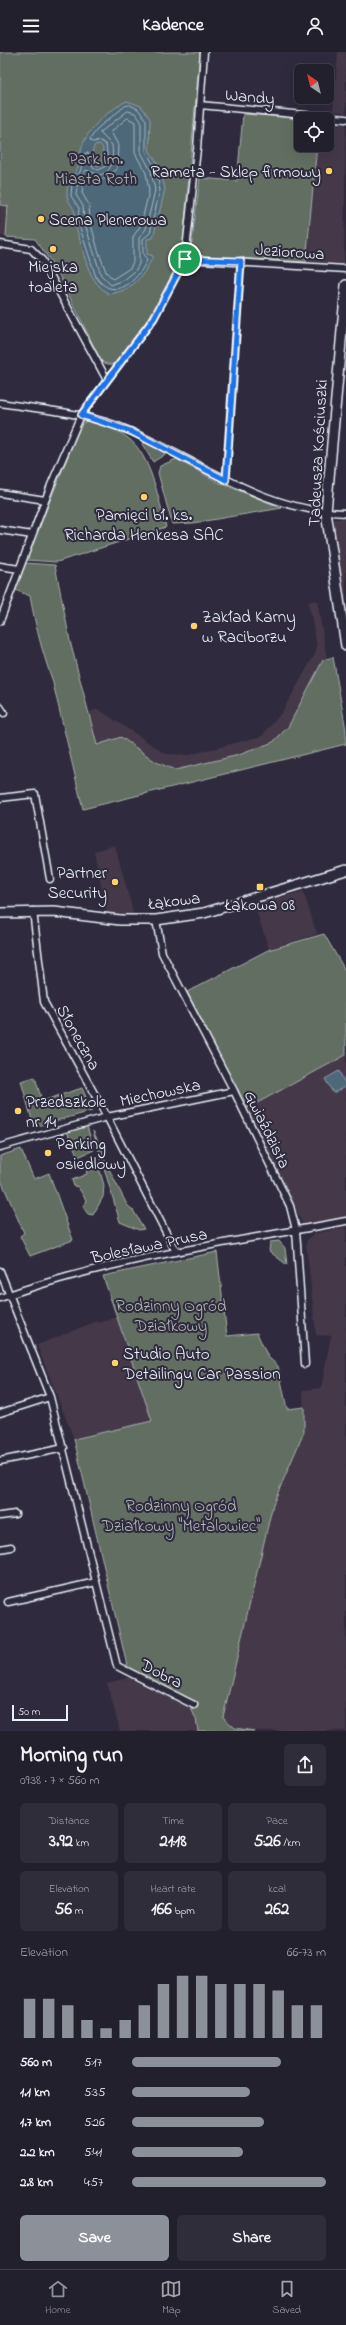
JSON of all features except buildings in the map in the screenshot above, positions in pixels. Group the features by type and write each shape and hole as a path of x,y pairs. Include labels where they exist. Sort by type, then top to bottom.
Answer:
{"main road":[{"name":"Tadeusza Kościuszki","path":"346,285 326,512 346,646"},
{"name":"Łąkowa","path":"0,913 33,911 120,920 156,920 204,913 346,870"}],"street":[{"path":"0,621 45,500 81,415 154,318 185,259 204,52"},
{"name":"Wandy","path":"200,105 346,119"},
{"path":"0,244 30,249 42,260 107,380"},
{"name":"Jeziorowa","path":"185,259 241,261 346,269"},
{"path":"226,480 241,261"},
{"path":"0,404 81,415 130,431 226,480 262,496 298,507 326,512 346,512"},
{"path":"0,493 45,500"},
{"path":"0,530 32,535"},
{"path":"0,566 19,569"},
{"path":"0,707 4,713"},
{"path":"0,798 35,794 50,879"},
{"name":"Słoneczna","path":"33,911 44,1002 107,1117 176,1252"},
{"name":"Gwiaździsta","path":"156,920 162,953 234,1091 290,1206 296,1230 306,1364"},
{"name":"Miechowska","path":"0,1147 107,1117 234,1091"},
{"name":"Bolesława Prusa","path":"0,1298 93,1270 176,1252 346,1221"},
{"path":"0,1271 50,1397 64,1448 96,1582 8,1602"},
{"path":"0,1413 50,1397"},
{"path":"0,1461 64,1448"},
{"path":"0,1516 15,1514"},
{"path":"0,1549 10,1547"},
{"name":"Dobra","path":"96,1582 117,1666 194,1705"}],"shaded area":[{"path":"338,52 346,52 346,113 333,111"},
{"path":"334,121 346,123 344,264 306,262 316,152 334,152"},
{"path":"0,205 8,205 6,237 0,236"},
{"path":"346,518 346,632 332,523 335,519"},
{"path":"317,600 327,659 323,659 288,727 273,741 239,755 175,770 156,762 121,737 97,745 89,712 98,709 166,754 189,755 262,736 282,712 315,654 317,646 308,602"},
{"path":"115,845 133,912 131,915 107,914 94,851"},
{"path":"303,891 317,934 269,949 254,905"},
{"path":"346,1055 346,1217 303,1225 246,1109"},
{"path":"346,1227 346,1731 254,1731 235,1728 223,1717 273,1504 304,1432 303,1390 321,1388 331,1336 316,1335 306,1242 313,1234"},
{"path":"118,1317 152,1422 74,1439 37,1345 97,1321 98,1323"},
{"path":"131,1677 190,1706 196,1719 198,1731 120,1731 107,1683"}],"green space":[{"name":"Park im. Miasta Roth","path":"0,52 200,52 182,254 162,295 140,332 120,359 113,364 108,364 101,361 56,269 35,239 6,237 8,206 0,205"},
{"path":"243,114 294,118 294,152 316,152 306,262 200,256 191,248 200,178 237,181"},
{"path":"89,420 119,432 128,438 143,455 153,479 166,527 57,562 26,560 81,424"},
{"path":"144,441 167,453 153,462 142,444"},
{"path":"176,459 218,482 282,508 193,523 172,524 158,473 160,466"},
{"path":"25,563 55,565 70,641 97,745 121,737 156,762 175,770 239,755 273,742 288,727 323,660 333,657 346,730 346,744 83,809 52,679 39,638 30,596 15,590"},
{"path":"324,934 346,972 346,1055 246,1109 187,992 268,950"},
{"path":"35,1077 42,1101 82,1088 92,1111 34,1127 21,1081"},
{"path":"87,1126 94,1150 78,1157 67,1132"},
{"path":"93,1131 104,1153 102,1155 127,1205 133,1210 144,1229 139,1230 120,1222"},
{"path":"21,1149 34,1179 49,1173 73,1240 30,1256 20,1236 24,1233 0,1178 0,1156"},
{"path":"91,1160 98,1165 104,1185 103,1197 93,1215 88,1214 83,1207 86,1200 78,1187 74,1186 72,1180 87,1174 85,1163"},
{"path":"279,1241 285,1248 287,1265 269,1251 270,1242"},
{"name":"Rodzinny Ogród Działkowy \"Metalowiec\"","path":"217,1252 227,1336 257,1333 268,1357 278,1366 287,1409 304,1407 304,1432 273,1504 223,1717 235,1728 254,1731 198,1731 196,1719 190,1706 128,1670 74,1439 152,1421 103,1276"}],"water":[{"path":"127,101 141,106 150,119 149,150 160,168 165,189 153,238 147,239 147,254 153,256 146,270 131,286 124,290 109,294 100,287 89,270 73,220 75,213 67,196 67,189 77,169 82,147 89,133 106,114","holes":["100,144 103,148 102,164 97,166 92,156 93,150 95,145"]},
{"path":"339,1071 346,1086 333,1093 325,1079"}],"place":[{"name":"Rameta - Sklep firmowy","path":"329,171"},
{"name":"Scena Plenerowa","path":"41,219"},
{"name":"Miejska toaleta","path":"53,249"},
{"name":"Pamięci bł. ks. Richarda Henkesa SAC","path":"144,497"},
{"name":"Zakład Karny w Raciborzu","path":"194,626"},
{"name":"Partner Security","path":"115,882"},
{"name":"Łąkowa 08","path":"260,887"},
{"name":"Przedszkole nr 14","path":"18,1111"},
{"name":"Parking osiedlowy","path":"48,1153"},
{"name":"Studio Auto Detailingu Car Passion","path":"115,1363"}],"route":[{"path":"185,259 241,261 226,480 130,431 81,415 154,318 181,270 185,259"}],"park label":[{"name":"Rodzinny Ogród Działkowy","path":"171,1315"}]}
